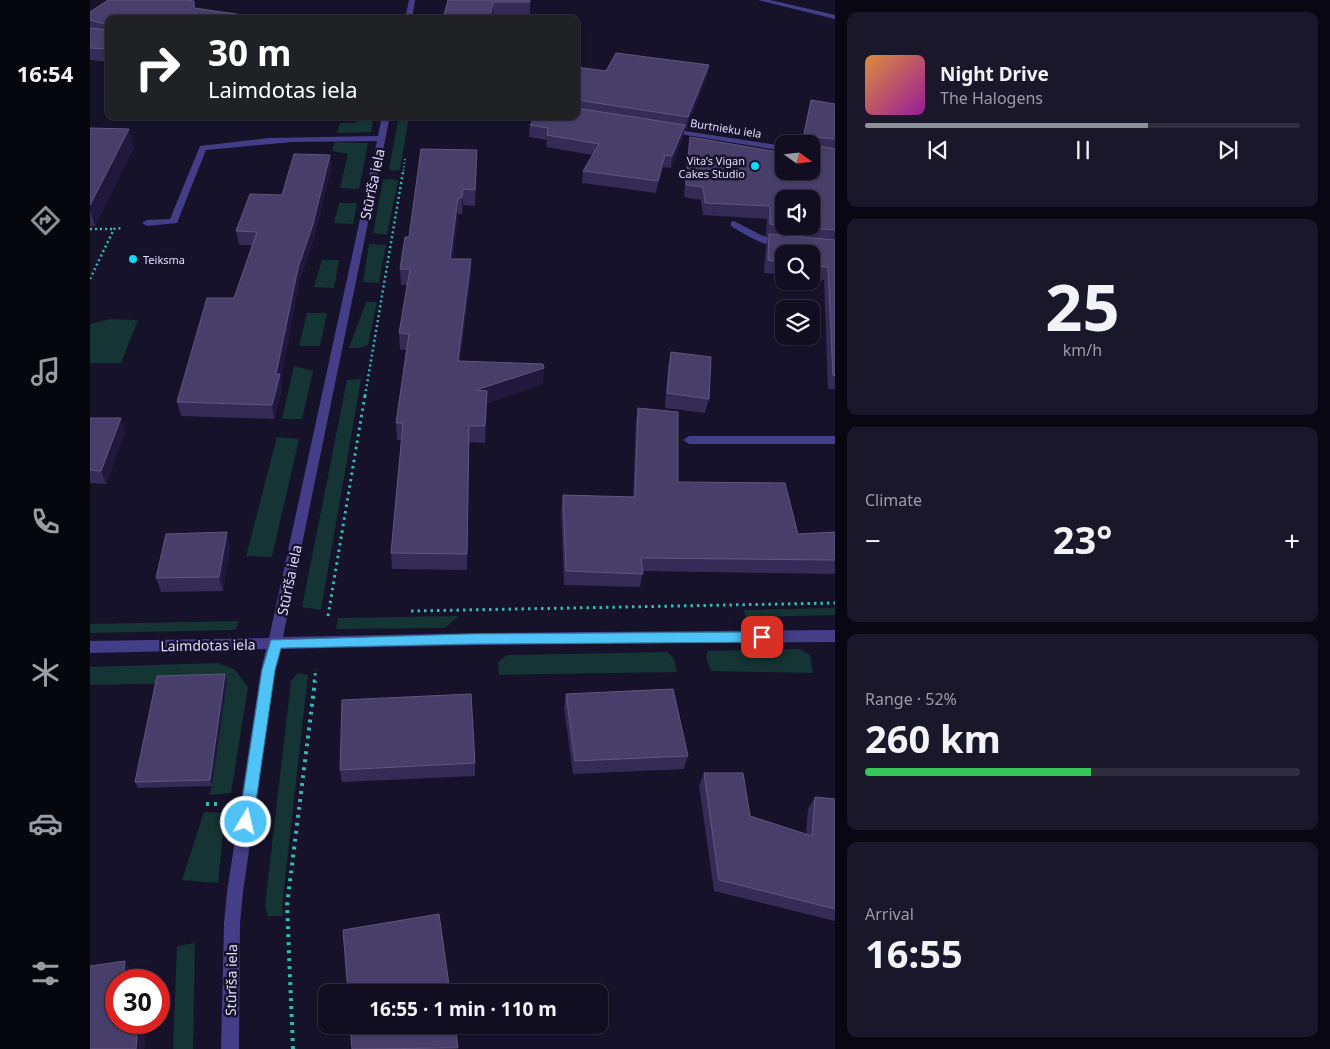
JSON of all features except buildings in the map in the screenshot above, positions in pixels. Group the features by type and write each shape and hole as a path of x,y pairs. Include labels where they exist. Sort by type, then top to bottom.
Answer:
{"street":[{"path":"409,15 412,0"},
{"path":"761,0 835,17"},
{"name":"Stūrīša iela","path":"230,1049 232,923 235,892 268,670 276,643 385,120"},
{"name":"Burtnieku iela","path":"662,129 775,148"},
{"path":"147,222 174,221 203,148 224,145 381,138"},
{"path":"734,224 757,239 768,243 797,245"},
{"path":"689,440 835,440"},
{"name":"Laimdotas iela","path":"90,647 476,639 835,636"}],"path":[{"path":"293,1049 287,905 315,673 322,642 405,156"},
{"path":"90,229 114,230 147,222"},
{"path":"90,279 114,230"}],"green space":[{"path":"356,120 373,120 371,132 337,133 340,123 356,123"},
{"path":"398,120 408,120 400,170 392,171 389,168"},
{"path":"335,142 368,143 359,189 340,188 348,154 332,151"},
{"path":"383,180 398,180 387,235 373,233"},
{"path":"339,203 357,203 353,224 334,223"},
{"path":"369,244 386,245 379,283 363,282"},
{"path":"322,260 339,260 334,288 314,287"},
{"path":"366,302 377,302 368,345 360,348 349,348"},
{"path":"307,313 327,313 320,346 299,346"},
{"path":"111,319 138,320 121,363 90,363 90,324"},
{"path":"294,366 313,371 302,419 282,419"},
{"path":"361,379 321,610 302,607 347,380"},
{"path":"277,437 299,439 272,557 246,556"},
{"path":"835,608 835,615 746,617 743,610"},
{"path":"459,616 445,628 336,629 338,618"},
{"path":"239,621 235,630 90,633 90,624"},
{"path":"800,649 810,655 813,673 711,671 706,657 708,651"},
{"path":"667,652 674,659 677,672 499,675 498,662 507,655"},
{"path":"218,663 235,670 248,687 231,793 209,795 212,786 227,682 90,685 90,667"},
{"path":"298,673 308,675 282,907 283,916 268,916 265,905 291,681"},
{"path":"204,812 225,813 218,883 182,880"},
{"path":"195,943 193,1049 173,1049 177,946"}],"place":[{"name":"Vita’s Vigan Cakes Studio","path":"755,166"},
{"name":"Teiksma","path":"133,259"}],"route":[{"path":"246,822 268,670 276,643 470,639 762,637"}]}
